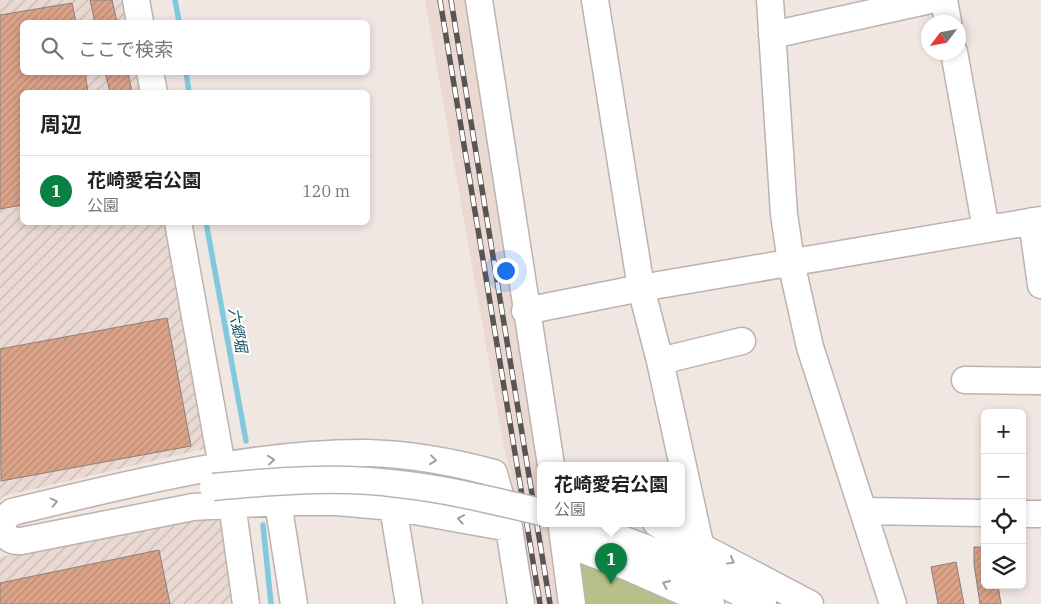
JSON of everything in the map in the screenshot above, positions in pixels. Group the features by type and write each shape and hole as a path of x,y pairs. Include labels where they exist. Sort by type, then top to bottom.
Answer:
{"street":[{"path":"136,0 140,20"},
{"path":"479,0 525,311 550,462"},
{"path":"595,0 641,288 660,361 682,462"},
{"path":"770,0 784,214 791,262 810,347 893,604"},
{"path":"772,35 930,0"},
{"path":"944,0 947,15"},
{"path":"955,60 986,229"},
{"path":"151,75 154,90"},
{"path":"525,311 641,288 1036,220 1041,285"},
{"path":"179,225 223,485 246,604"},
{"path":"660,361 742,341"},
{"path":"965,380 1041,381"},
{"path":"1,530 223,485 313,456 367,453 456,463 494,473 509,528 521,604"},
{"path":"685,475 700,544"},
{"path":"223,485 307,479 398,484 436,489 537,511"},
{"path":"223,485 278,502 336,502 393,507 509,528"},
{"path":"278,502 294,604"},
{"path":"393,507 409,604"},
{"path":"864,512 981,513"},
{"path":"1026,514 1041,514"},
{"path":"664,527 700,544 810,604"},
{"path":"568,530 659,553 763,604"},
{"path":"568,530 572,604"},
{"path":"568,530 632,569 711,604"}],"shaded area":[{"path":"0,0 125,0 129,20 20,20 20,75 138,75 142,90 20,90 20,225 166,225 208,448 4,496 0,500"},
{"path":"425,0 467,0 541,462 537,462 537,527 554,527 564,604 526,604 512,480 504,447"},
{"path":"213,516 222,519 236,604 0,604 0,557"}],"green space":[{"path":"583,557 690,604 579,604 573,565"}],"building":[{"path":"90,0 112,0 117,20 95,20"},
{"path":"72,3 76,20 20,20 20,75 85,75 88,90 20,90 20,205 0,209 0,15"},
{"path":"106,75 129,75 132,90 110,90"},
{"path":"167,318 191,446 1,481 0,349"},
{"path":"974,547 981,547 981,589 999,589 1001,604 980,604 974,564"},
{"path":"159,550 170,604 0,604 0,583"},
{"path":"956,562 964,604 938,604 931,567"}],"waterway":[{"name":"六郷堀","path":"175,0 179,20"},
{"name":"六郷堀","path":"186,75 189,90"},
{"name":"六郷堀","path":"207,225 246,441"},
{"name":"六郷堀","path":"263,525 271,604"}],"railway":[{"path":"440,0 540,604"},
{"path":"451,0 537,525"},
{"path":"537,527 550,604"}],"place":[{"name":"花崎愛宕公園","path":"611,584"}]}
